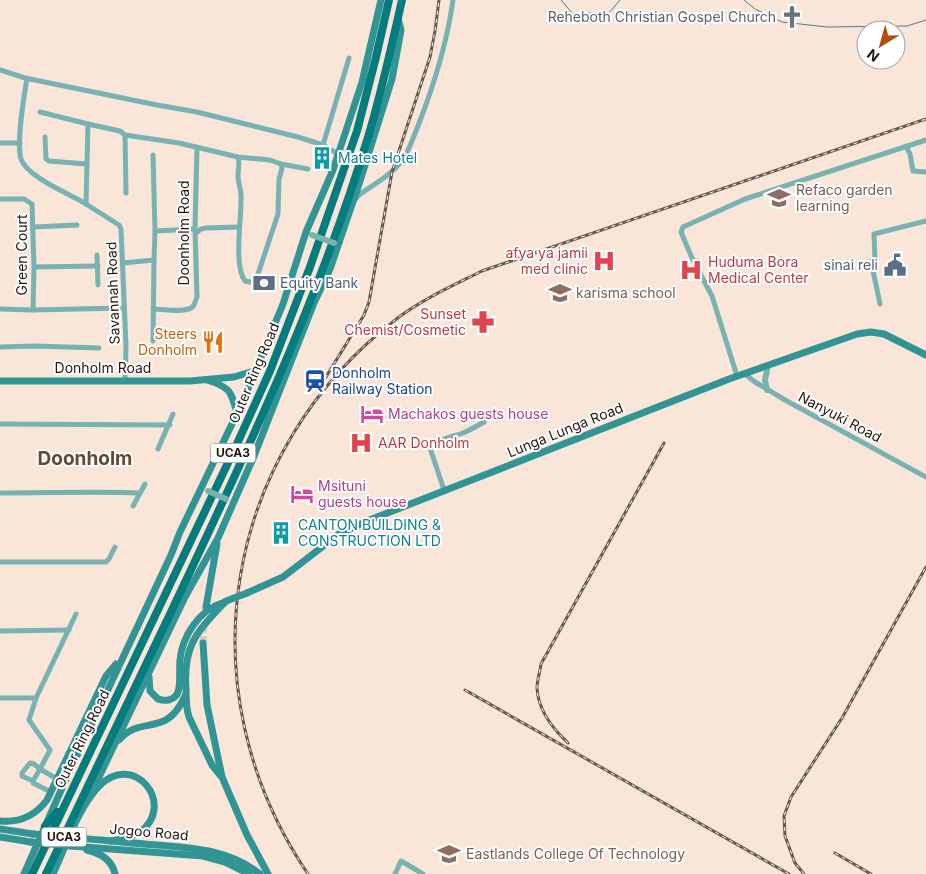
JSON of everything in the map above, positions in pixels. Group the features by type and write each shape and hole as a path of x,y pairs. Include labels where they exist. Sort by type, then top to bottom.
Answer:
{"main road":[{"name":"UCA3","path":"257,370 333,170 362,82 381,0"},
{"name":"Outer Ring Road","path":"32,874 232,455 276,356 310,267 357,131 389,0"},
{"name":"Outer Ring Road","path":"46,874 198,557 286,363 357,171 374,117 402,0"},
{"name":"Outer Ring Road","path":"55,874 58,863 185,597 218,538 229,501 254,456 352,205 392,78 401,30 398,18"},
{"name":"Lunga Lunga Road","path":"149,672 149,687 153,695 164,701 175,696 179,690 181,650 191,629 206,612 217,604 283,577 339,534 367,521 741,375 851,336 871,332 892,337 926,355"},
{"name":"Outer Ring Road","path":"24,874 180,532 205,489 219,448 257,370"},
{"path":"207,380 234,377 257,370"},
{"path":"207,380 222,385 230,391 237,414"},
{"name":"Donholm Road","path":"0,381 207,380"},
{"path":"206,607 218,538"},
{"name":"Lunga Lunga Road","path":"222,777 212,765 186,708 186,662 192,641 204,624 226,601"},
{"path":"203,643 207,705 222,777 240,821 268,874"},
{"path":"0,821 18,821 30,816 41,808 51,792 106,676 124,654"},
{"path":"112,749 129,731 168,719 178,709 186,693"},
{"path":"89,798 108,778 123,773 138,778 148,786 154,804 153,813 146,826 136,835 111,841"},
{"path":"45,826 52,819 70,791"},
{"name":"Jogoo Road","path":"0,829 216,852 236,859 260,874"},
{"name":"Jogoo Road","path":"0,837 31,842 203,856 225,862 249,874"},
{"path":"74,846 105,857 114,869 115,874"}],"street":[{"path":"352,205 359,194 392,172 406,155 426,106 444,51 453,0"},
{"path":"322,146 349,58"},
{"path":"0,70 27,78 197,112 298,137 338,154"},
{"path":"0,143 20,143 27,78"},
{"path":"40,112 120,131 125,135 179,143 238,157 270,160 308,169"},
{"path":"86,204 88,124"},
{"path":"125,135 126,193"},
{"path":"45,137 46,159 49,161 87,164"},
{"path":"741,375 712,296 681,232 683,227 745,199 926,140"},
{"name":"Savannah Road","path":"20,143 20,156 26,167 34,174 86,204 119,225 121,229 126,346 125,381"},
{"path":"906,146 910,154 913,170 926,172"},
{"name":"Doonholm Road","path":"153,308 190,308 194,306 197,297 197,148"},
{"path":"153,155 155,231 153,341"},
{"path":"238,157 241,194 239,227 241,274 245,281 255,283 278,214 279,179 282,164"},
{"name":"Green Court","path":"0,199 24,199 32,204 33,310"},
{"path":"880,304 871,261 875,260 874,234 926,221"},
{"path":"33,228 77,225"},
{"path":"155,231 196,231 206,228 239,227"},
{"path":"309,233 336,244"},
{"path":"97,255 98,284"},
{"path":"123,263 154,260"},
{"path":"34,267 98,266"},
{"path":"0,309 124,308"},
{"path":"0,347 99,348"},
{"path":"767,390 765,380 768,365"},
{"name":"Nanyuki Road","path":"741,375 926,477"},
{"path":"158,449 170,425 173,414"},
{"path":"444,490 430,448 438,442 464,433 484,422"},
{"path":"0,424 170,425"},
{"path":"133,506 145,484"},
{"path":"205,489 229,501"},
{"path":"0,493 95,491 140,493"},
{"path":"0,562 106,562 115,547"},
{"path":"33,781 50,750 29,720 36,698 76,614"},
{"path":"0,631 69,630"},
{"path":"0,698 36,698"},
{"path":"51,792 22,776 22,773 30,763 57,779"},
{"path":"395,874 401,861 423,874"}],"waterway":[{"path":"561,0 573,14 591,13 598,16 609,13 620,0"},
{"path":"744,0 755,9 782,22 827,27 907,26 926,20"}],"tunnel":[{"path":"203,643 204,623"}],"railway":[{"path":"321,385 364,315 369,302 392,172 430,57 439,0"},
{"path":"308,874 269,803 245,728 235,652 240,577 259,504 293,435 339,372 399,317 429,298 482,271 926,119"},
{"path":"568,743 557,732 540,704 537,682 541,664 664,443"},
{"path":"804,874 795,863 785,836 784,816 791,797 842,718 926,567"},
{"path":"465,690 789,874"},
{"path":"835,853 871,874"}],"place":[{"name":"Reheboth Christian Gospel Church","path":"792,17"},
{"name":"Mates Hotel","path":"322,158"},
{"name":"Refaco garden learning","path":"779,198"},
{"name":"afya ya jamii med clinic","path":"604,261"},
{"name":"sinai reli","path":"895,265"},
{"name":"Huduma Bora Medical Center","path":"691,270"},
{"name":"Equity Bank","path":"264,283"},
{"name":"karisma school","path":"560,293"},
{"name":"Sunset Chemist/Cosmetic","path":"483,322"},
{"name":"Steers Donholm","path":"213,342"},
{"name":"Donholm Railway Station","path":"315,381"},
{"name":"Machakos guests house","path":"372,414"},
{"name":"AAR Donholm","path":"361,443"},
{"name":"Msituni guests house","path":"302,494"},
{"name":"CANTON BUILDING & CONSTRUCTION LTD","path":"281,533"},
{"name":"Eastlands College Of Technology","path":"449,854"}],"district":[{"name":"Doonholm","path":"85,458"}]}
